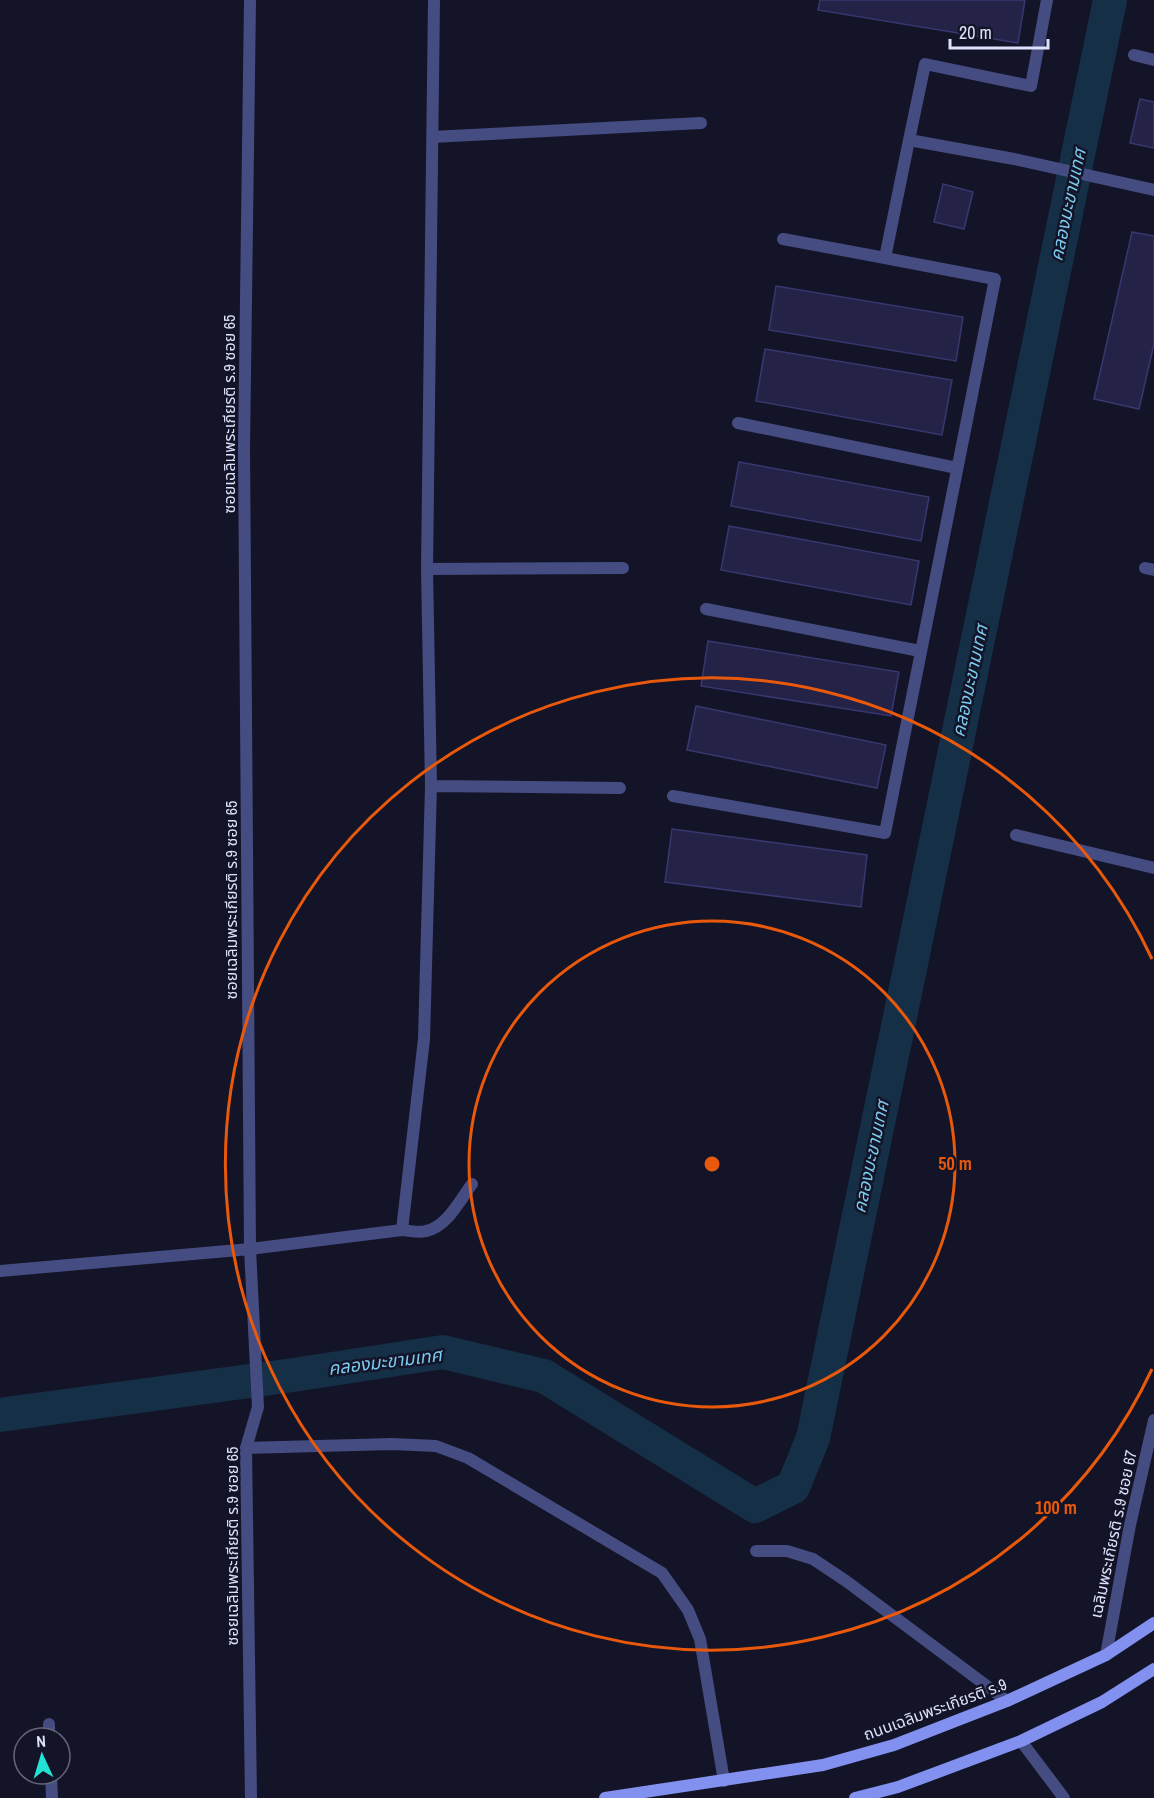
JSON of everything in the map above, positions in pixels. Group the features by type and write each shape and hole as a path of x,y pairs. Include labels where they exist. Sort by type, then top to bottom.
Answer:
{"main road":[{"name":"ถนนเฉลิมพระเกียรติ ร.9","path":"605,1798 823,1765 894,1745 1007,1701 1106,1654 1154,1623"},
{"path":"855,1798 898,1787 1021,1741 1102,1702 1154,1670"}],"street":[{"name":"ซอยเฉลิมพระเกียรติ ร.9 ซอย 65","path":"250,0 244,448 250,1249 258,1407 246,1448 252,1798"},
{"path":"402,1230 424,1039 431,786 427,569 434,0"},
{"path":"885,258 925,64 1031,86 1047,0"},
{"path":"1134,54 1154,60"},
{"path":"432,137 701,123"},
{"path":"909,140 1014,159 1154,190"},
{"path":"673,796 885,833 995,279 783,239"},
{"path":"738,423 957,468"},
{"path":"427,569 623,567"},
{"path":"706,609 920,651"},
{"path":"431,786 620,788"},
{"path":"1016,834 1154,868"},
{"path":"0,1271 250,1249 402,1230 425,1231 439,1225 472,1184"},
{"name":"เฉลิมพระเกียรติ ร.9 ซอย 67","path":"1106,1654 1130,1525 1154,1420"},
{"path":"246,1448 392,1444 436,1446 468,1458 662,1573 688,1610 700,1639 724,1781"},
{"path":"756,1551 787,1551 813,1559 1007,1701"},
{"path":"1021,1741 1064,1798"}],"building":[{"path":"820,0 1025,0 1018,43 818,10"},
{"path":"1140,99 1154,102 1154,148 1130,143"},
{"path":"943,184 973,192 964,229 934,222"},
{"path":"1132,232 1154,236 1154,344 1139,409 1094,399"},
{"path":"776,286 963,317 956,361 769,330"},
{"path":"765,349 952,380 942,435 756,401"},
{"path":"739,462 929,497 921,541 731,506"},
{"path":"729,526 919,561 911,605 721,570"},
{"path":"708,641 899,672 891,716 701,686"},
{"path":"696,706 886,745 877,788 687,750"},
{"path":"672,829 867,855 861,907 665,882"}],"waterway":[{"name":"คลองมะขามเทศ","path":"0,1415 443,1352 544,1376 755,1506 793,1487 813,1438 1110,0"}]}
